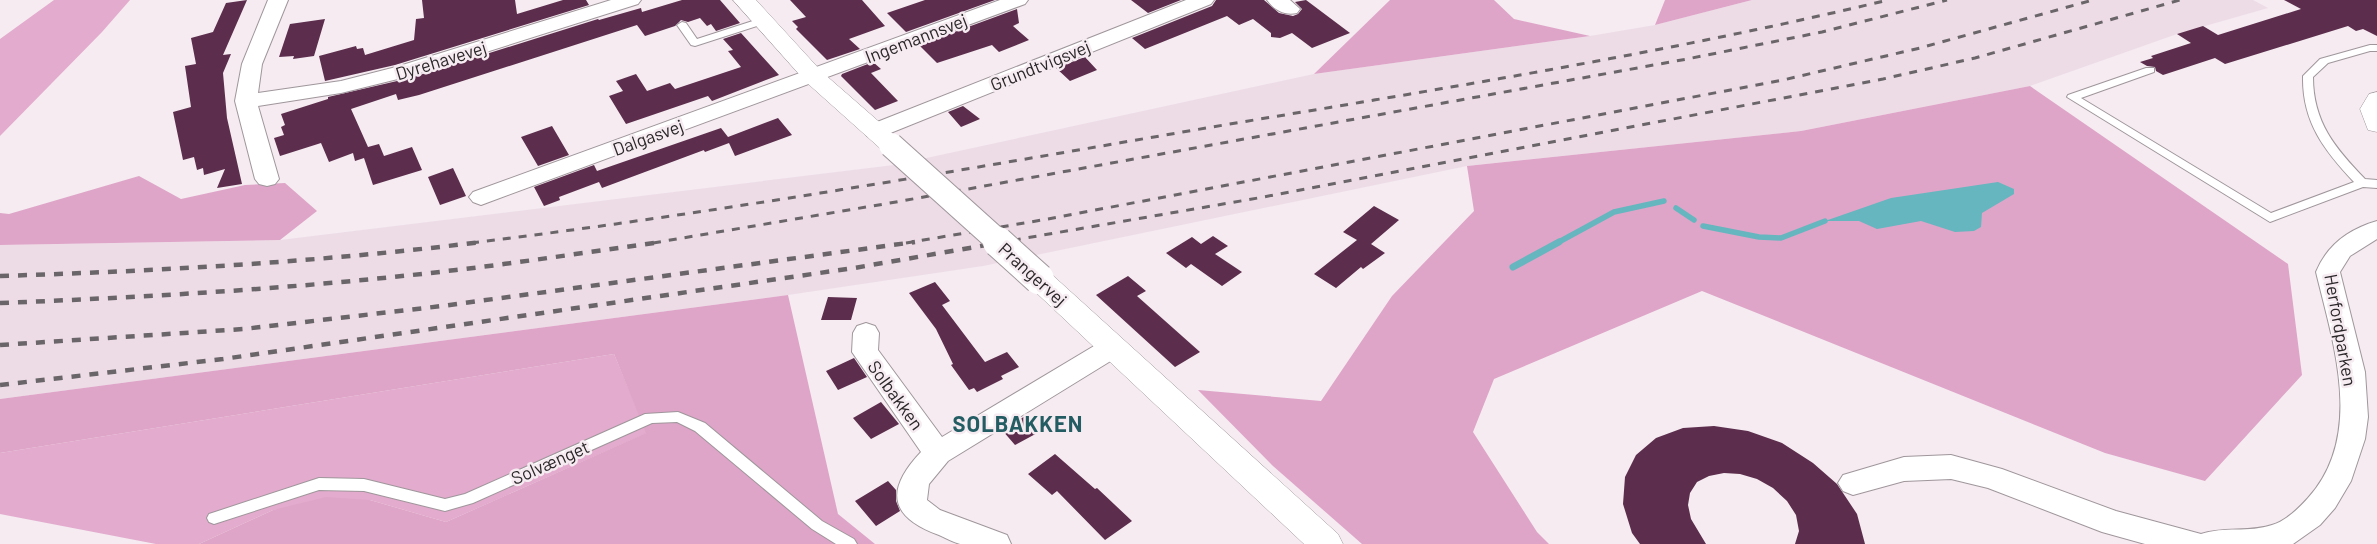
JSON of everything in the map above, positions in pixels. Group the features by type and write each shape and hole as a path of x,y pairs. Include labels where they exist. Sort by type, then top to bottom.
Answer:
{"street":[{"path":"268,179 246,101 252,64 278,0"},
{"name":"Dyrehavevej","path":"246,101 341,87 402,72 631,0"},
{"name":"Prangervej","path":"744,0 814,76 1039,279 1326,544"},
{"name":"Ingemannsvej","path":"814,76 1018,0"},
{"name":"Grundtvigsvej","path":"883,138 1204,0"},
{"name":"Dalgasvej","path":"481,197 814,76"},
{"path":"2377,99 2372,109 2377,125"},
{"name":"Herfordparken","path":"2210,544 2254,543 2291,531 2319,509 2340,476 2354,425 2352,372 2328,272 2333,257 2346,245 2377,229"},
{"name":"Solbakken","path":"866,333 865,352 938,453"},
{"path":"996,544 929,519 913,506 910,493 920,472 938,453 1113,347"},
{"path":"1852,482 1904,469 1951,467 1992,477 2114,524 2192,544"}],"lane":[{"path":"682,25 695,43 762,21"},
{"path":"2362,183 2332,150 2318,129 2309,101 2308,76 2328,60 2366,49 2377,48"},
{"path":"2150,70 2072,97 2270,218 2362,183 2377,184"},
{"name":"Solvænget","path":"214,518 319,484 364,485 445,505 468,499 650,418 678,417 700,427 817,525 849,544"}],"shaded area":[{"path":"54,0 130,0 102,32 0,136 0,39"},
{"path":"1390,0 1494,0 1514,19 1590,36 1314,74"},
{"path":"1665,0 1752,0 1655,25"},
{"path":"1752,0 2253,0 2268,8 2177,34 2030,86 1801,131 1467,166 983,266 788,295 0,399 0,245 280,240 894,165 1314,74 1590,36 1655,25"},
{"path":"2030,86 2288,264 2302,375 2205,481 2105,453 1702,291 1494,379 1473,432 1537,532 1549,544 1362,544 1273,466 1198,390 1321,401 1392,296 1474,211 1467,166 1801,131"},
{"path":"139,176 181,199 245,185 285,183 317,211 280,240 0,245 0,213 9,214"},
{"path":"788,295 838,514 875,544 199,544 273,510 326,497 370,500 446,522 646,433 614,354 0,453 0,399"},
{"path":"614,354 647,433 446,522 370,500 273,510 199,544 156,544 0,514 0,453"}],"water":[{"path":"1998,182 2014,189 2014,194 1982,213 1981,227 1974,231 1955,232 1921,221 1877,229 1859,221 1825,221 1891,198"}],"building":[{"path":"247,0 223,55 231,54 223,73 227,118 242,184 217,188 225,169 204,175 203,168 197,170 194,157 183,160 173,112 191,107 185,66 196,64 191,38 213,32 226,3"},
{"path":"422,0 515,0 517,14 563,0 586,0 589,5 395,65 325,81 319,56 356,46 357,49 363,48 365,55 414,40 416,19 424,18"},
{"path":"682,0 720,0 740,23 716,31 711,24 707,26 700,18 688,22 681,20 675,26 645,36 637,25 419,95 398,100 396,94 351,109 368,147 379,144 384,156 412,147 422,170 373,185 364,158 355,161 353,153 329,162 321,143 280,156 274,138 284,135 281,127 285,125 281,114 328,99 328,97 410,78 598,19 641,8 642,12"},
{"path":"790,0 862,0 885,26 849,39 860,49 827,60 796,29 798,27 792,21 806,17"},
{"path":"925,0 995,0 906,32 887,13"},
{"path":"1131,0 1181,0 1148,13"},
{"path":"1216,0 1264,0 1279,13 1293,16 1302,9 1295,2 1306,0 1350,33 1312,48 1292,33 1280,38 1271,37 1271,33 1253,19 1239,25 1227,16 1145,49 1132,38 1212,6"},
{"path":"2284,0 2377,0 2377,36 2363,29 2356,31 2348,26 2225,64 2215,58 2163,75 2156,71 2155,67 2147,66 2140,62 2153,58 2151,56 2191,43 2177,34 2203,26 2218,35 2301,9"},
{"path":"1017,9 1019,23 1013,26 1029,40 999,52 992,45 937,63 919,45"},
{"path":"325,19 314,56 293,59 294,56 279,57 290,24"},
{"path":"741,33 779,75 712,101 708,96 626,124 609,96 623,91 616,81 636,74 647,91 670,83 675,89 741,67 728,51 733,50 723,39"},
{"path":"1085,57 1097,70 1070,81 1056,68"},
{"path":"873,62 881,69 871,73 898,101 875,110 841,76"},
{"path":"963,106 980,119 961,127 948,112"},
{"path":"778,118 792,135 735,156 729,143 705,152 704,150 602,188 599,182 559,197 560,200 544,206 534,187 594,165 597,171 721,128 728,137"},
{"path":"552,126 569,155 538,166 521,137"},
{"path":"453,168 466,196 440,205 428,177"},
{"path":"1374,206 1399,220 1371,244 1385,253 1363,269 1361,267 1336,288 1314,274 1357,240 1343,232"},
{"path":"1213,236 1228,246 1215,254 1242,272 1222,286 1191,264 1186,268 1166,253 1192,237 1201,244"},
{"path":"1128,276 1146,291 1137,296 1200,352 1175,367 1096,295"},
{"path":"935,282 950,301 942,305 985,362 1007,352 1019,367 1001,376 1003,379 977,392 974,388 969,390 951,365 953,364 936,329 909,293"},
{"path":"828,297 857,298 851,320 821,320"},
{"path":"854,358 867,377 838,390 826,371"},
{"path":"881,402 899,424 871,439 853,418"},
{"path":"1027,415 1041,431 1015,445 1002,430"},
{"path":"1714,426 1748,431 1782,443 1813,463 1837,484 1857,514 1865,544 1795,544 1799,531 1796,515 1787,501 1773,488 1757,479 1740,474 1724,473 1709,476 1697,482 1690,493 1688,505 1691,519 1706,544 1640,544 1632,533 1623,504 1625,477 1636,455 1656,438 1683,428"},
{"path":"1055,454 1095,489 1097,488 1132,521 1105,540 1057,491 1052,495 1028,474"},
{"path":"888,481 896,490 896,501 900,511 876,526 855,501"}],"waterway":[{"path":"1557,243 1614,212 1664,201"},
{"path":"1676,208 1694,220"},
{"path":"1703,226 1759,237 1781,238 1825,221"},
{"path":"1513,267 1559,242"}],"railway":[{"path":"471,243 839,190 1463,85 1719,37 1888,0"},
{"path":"653,243 896,202 1687,59 1822,32 1947,0"},
{"path":"906,243 1048,219 1783,80 1920,48 2093,0"},
{"path":"997,243 1258,198 1883,79 1975,58 2180,0"},
{"path":"0,276 241,265 481,242"},
{"path":"0,303 171,295 342,282 482,267 662,242"},
{"path":"0,345 244,329 442,306 915,242"},
{"path":"0,385 223,359 854,268 1004,242"}],"district":[{"name":"SOLBAKKEN","path":"1018,423"}]}
